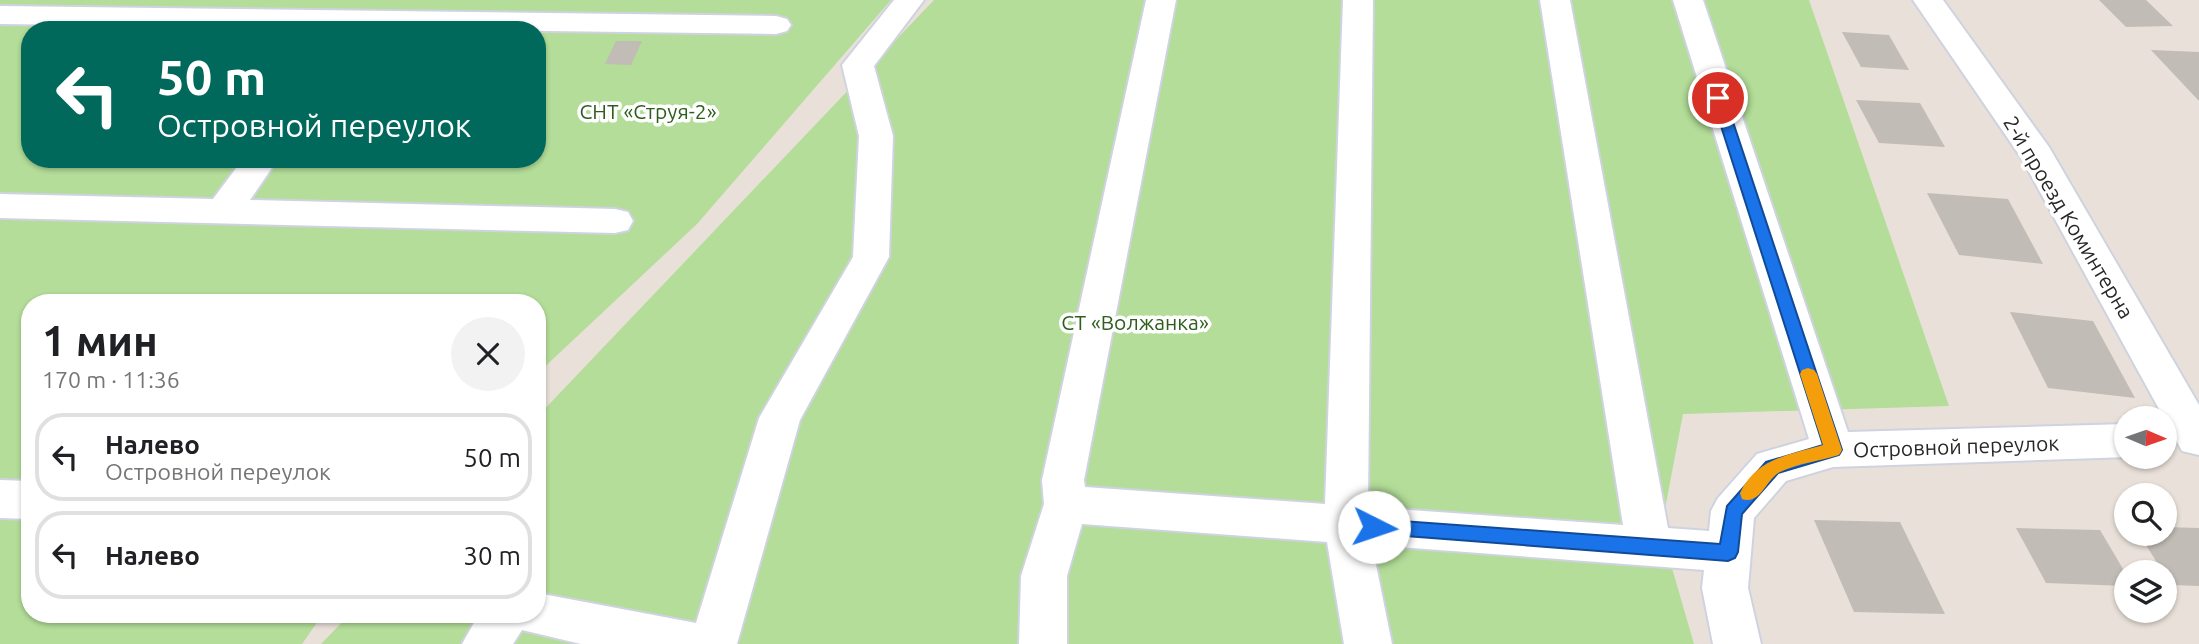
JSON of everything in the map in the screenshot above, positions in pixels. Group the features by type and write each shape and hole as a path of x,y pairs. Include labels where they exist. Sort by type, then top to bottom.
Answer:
{"street":[{"path":"713,644 780,418 871,257 876,136 858,65 909,0"},
{"path":"1043,644 1044,576 1066,505 1063,480 1161,0"},
{"path":"1358,0 1346,525 1368,644"},
{"path":"1555,0 1649,547"},
{"path":"1688,0 1833,450"},
{"name":"2-й проезд Коминтерна","path":"1928,0 2037,155 2187,439"},
{"path":"0,15 365,17 776,25"},
{"path":"223,211 254,168"},
{"path":"0,206 615,220"},
{"name":"Островной переулок","path":"1737,644 1726,588 1733,511 1772,467 1833,450 2114,441"},
{"path":"0,499 21,500"},
{"path":"1066,505 1728,552"},
{"path":"546,616 692,644"},
{"path":"486,644 500,623"}],"green space":[{"name":"СНТ «Струя-2»","path":"0,0 891,0 697,224 546,366 546,294 21,294 21,623 317,623 302,644 0,644"},
{"name":"СТ «Волжанка»","path":"934,0 1809,0 1949,406 1683,414 1661,530 1694,644 321,644 341,623 546,623 546,408"}],"building":[{"path":"2099,0 2146,0 2173,26 2126,27"},
{"path":"1842,32 1889,35 1909,70 1861,67"},
{"path":"616,41 642,41 631,65 605,64"},
{"path":"2151,50 2199,52 2199,101"},
{"path":"1856,100 1920,103 1945,147 1879,143"},
{"path":"1927,193 2008,199 2043,264 1959,255"},
{"path":"2010,312 2093,321 2135,398 2048,388"},
{"path":"1814,520 1900,522 1945,614 1854,612"},
{"path":"2177,527 2199,528 2199,586 2177,585 2177,560 2155,560 2147,546 2177,546"},
{"path":"2016,528 2100,530 2118,560 2114,560 2114,586 2046,583"}],"slow traffic":[{"path":"1749,493 1772,467 1833,450 1808,374"}],"route":[{"path":"1374,527 1728,552 1733,511 1772,467 1833,450 1718,98"}]}
